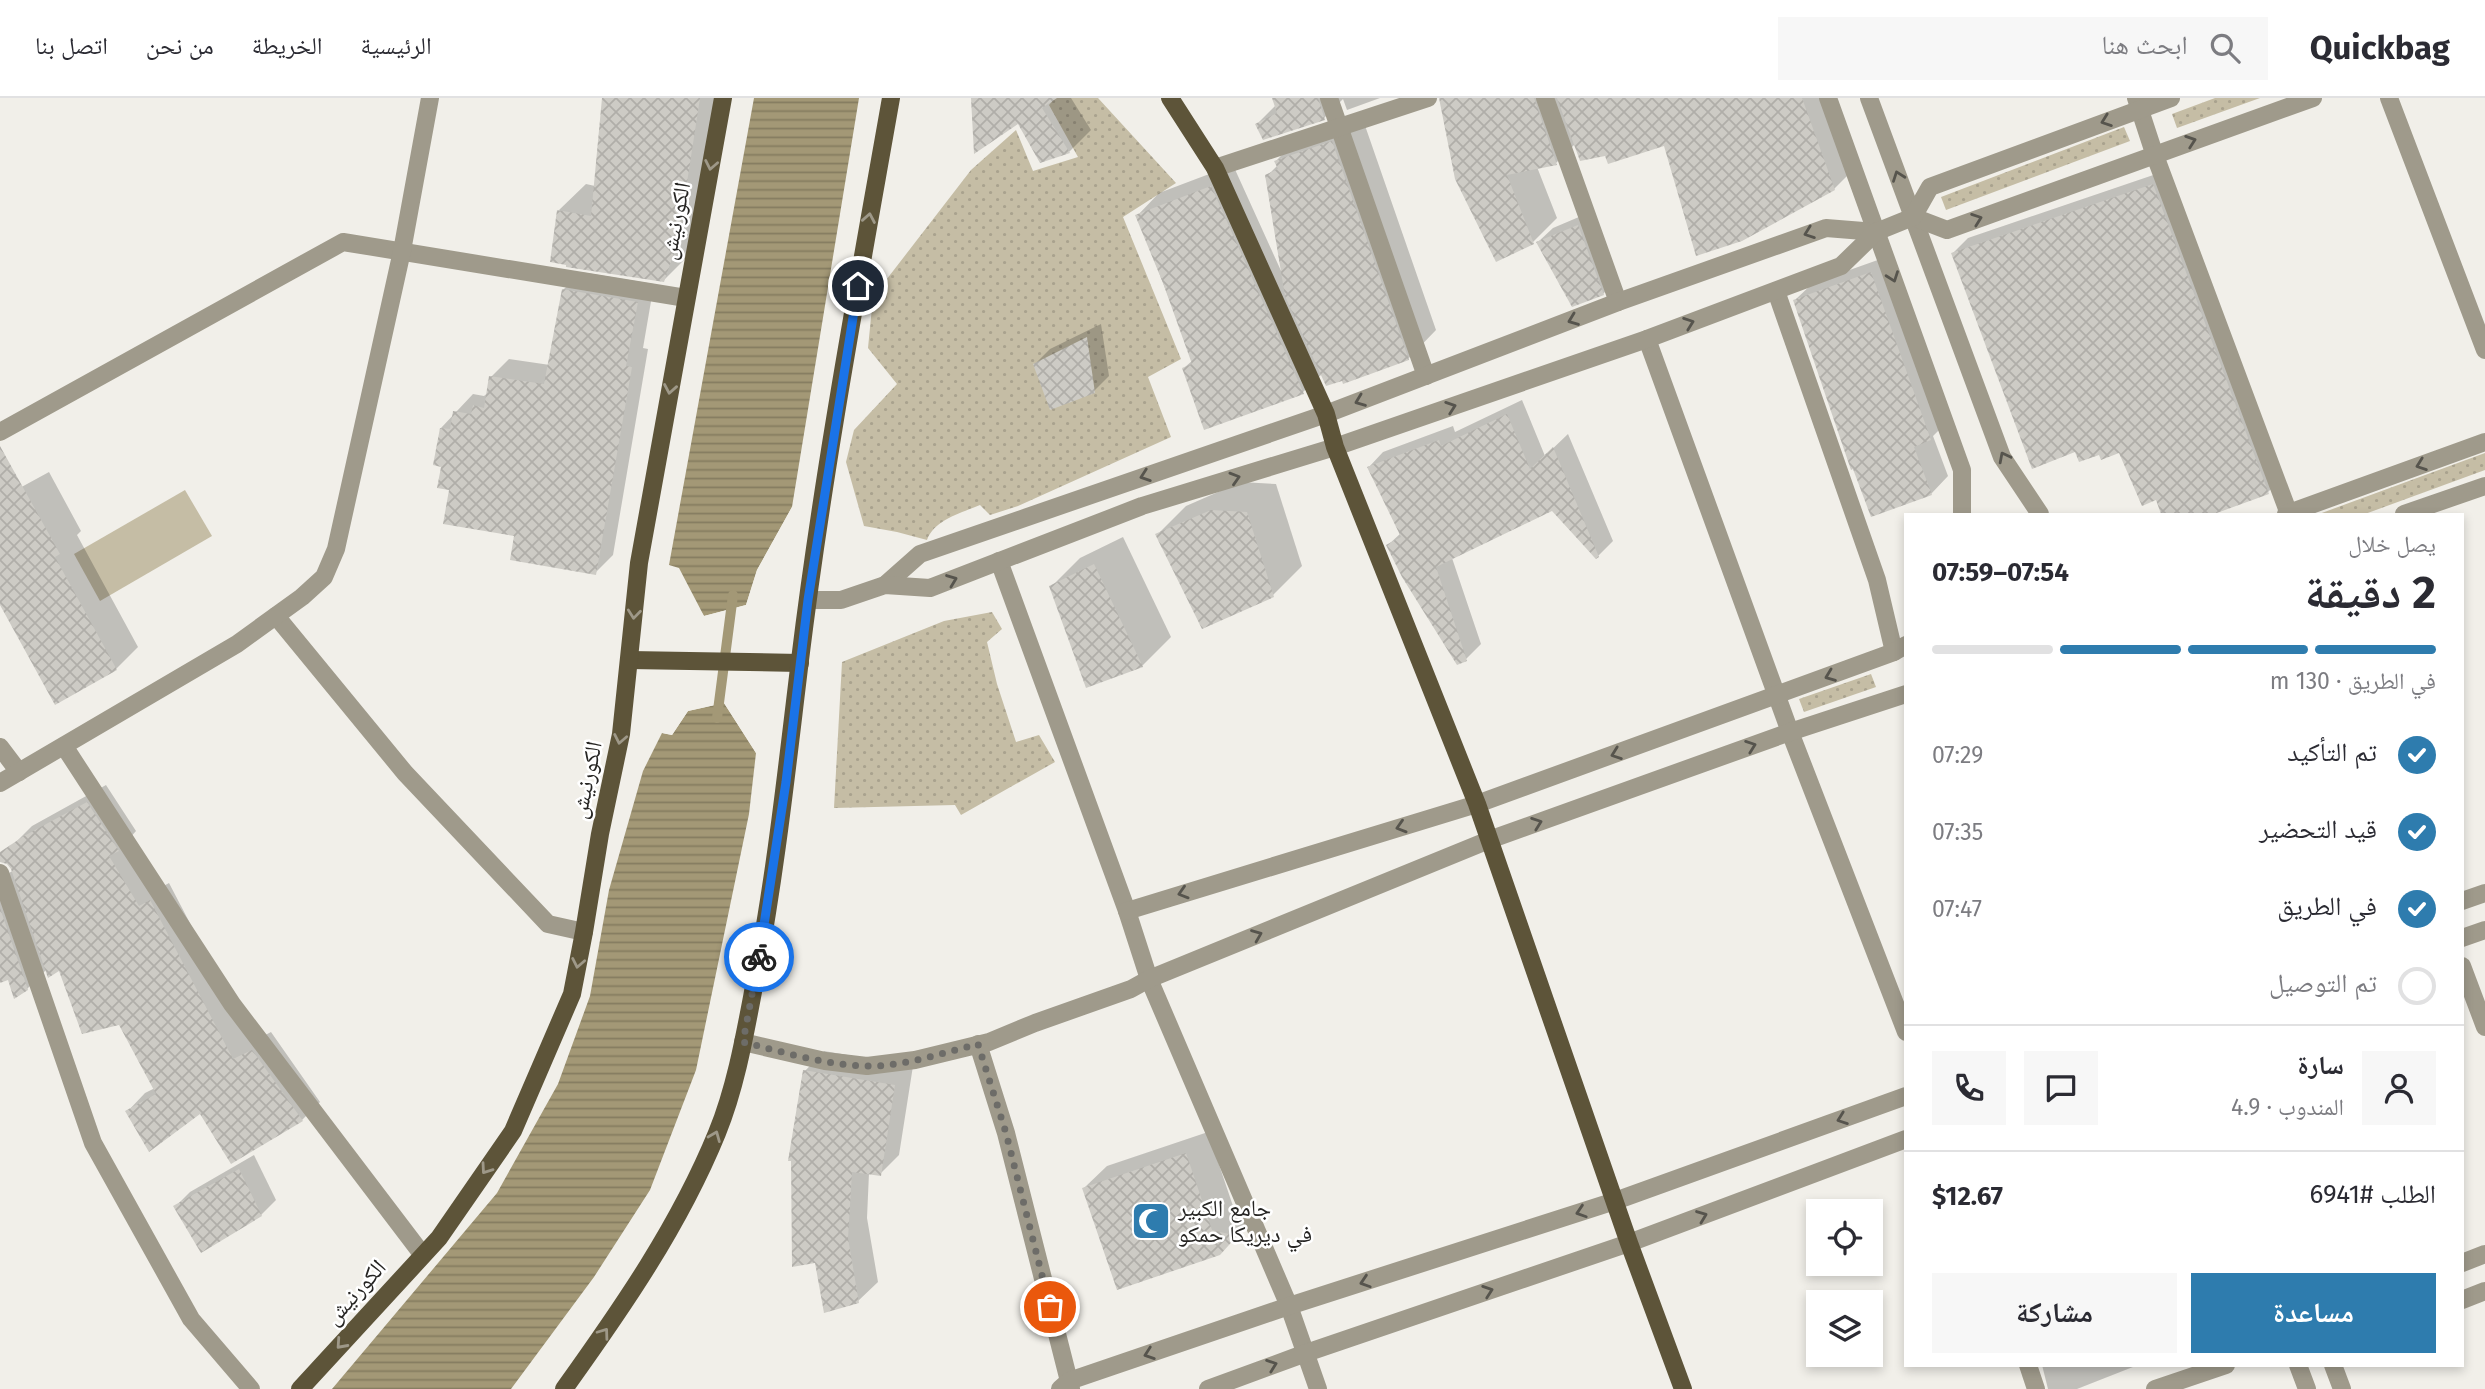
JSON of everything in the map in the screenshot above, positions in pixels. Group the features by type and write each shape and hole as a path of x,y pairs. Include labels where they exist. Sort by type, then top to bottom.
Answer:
{"main road":[{"name":"الكورنيش","path":"300,1389 439,1238 513,1131 572,994 600,834 621,734 639,563 723,98"},
{"path":"564,1389 617,1316 688,1198 718,1130 743,1042 766,921 808,600 891,98"},
{"path":"1170,98 1214,169 1325,414 1335,447 1477,804 1629,1243 1683,1389"},
{"path":"630,660 800,663"}],"street":[{"path":"0,783 237,644 302,597 324,577 336,549 402,251 430,98"},
{"path":"1329,98 1426,376"},
{"path":"1214,169 1428,98"},
{"path":"1545,98 1618,302"},
{"path":"1828,98 1962,470 1962,513"},
{"path":"1869,98 2002,457 2039,513"},
{"path":"808,600 841,600 885,585 930,588 1142,506 1335,447 1647,339 1841,266 1876,232 1913,217 1930,187 2138,103 2171,98"},
{"path":"1913,217 1947,230 2154,153 2313,98"},
{"path":"2389,98 2485,350"},
{"path":"2138,103 2154,153 2288,513"},
{"path":"885,585 920,554 1325,414 1618,302 1826,228 1876,232"},
{"path":"0,432 343,242 686,298"},
{"path":"1127,911 1477,804 1778,696 1900,649 1776,291"},
{"path":"1647,339 1790,732 1904,1027"},
{"path":"2291,513 2485,442"},
{"path":"2406,513 2485,486"},
{"path":"999,561 1127,911 1149,979 1289,1306 1318,1389"},
{"path":"276,616 405,773 548,924 584,932"},
{"path":"743,1042 825,1061 867,1066 915,1060 978,1044 1131,989 1149,979 1489,840 1790,732 1904,695"},
{"path":"64,746 232,1004 422,1254"},
{"path":"0,747 19,772"},
{"path":"0,873 93,1143 191,1319 251,1389"},
{"path":"2464,900 2485,893"},
{"path":"2464,937 2485,930"},
{"path":"2464,971 2485,1027"},
{"path":"978,1044 1006,1133 1066,1386 1289,1306 1615,1201 1904,1097"},
{"path":"1208,1389 1629,1243 1904,1140"},
{"path":"2464,1261 2485,1254"},
{"path":"2464,1299 2485,1291"},
{"path":"2029,1367 2036,1389"},
{"path":"2155,1389 2220,1367"},
{"path":"2299,1367 2307,1389"},
{"path":"2334,1367 2342,1389"}],"shaded area":[{"path":"754,98 859,98 792,507 757,570 746,605 704,616 669,565"},
{"path":"1055,98 1098,98 1176,183 1123,217 1181,359 1148,377 1171,437 1018,506 990,515 980,505 957,514 936,527 927,540 864,526 846,462 854,430 897,384 868,348 873,297 971,170 1016,130 1033,171 1078,157 1049,105"},
{"path":"2215,98 2260,98 2177,128 2172,114"},
{"path":"2124,127 2130,141 1946,210 1941,197"},
{"path":"2485,453 2485,470 2368,513 2322,513"},
{"path":"185,490 212,536 100,601 74,554"},
{"path":"992,612 1002,629 987,642 1016,742 1039,735 1055,762 961,815 955,805 834,808 842,662 944,621"},
{"path":"1871,674 1876,687 1804,712 1799,699"},
{"path":"724,703 756,753 749,814 696,1070 650,1190 594,1277 511,1389 332,1389 497,1193 558,1084 590,996 609,890 643,771 662,733 672,735 688,711"}],"pier":[{"path":"792,507 792,516 761,572 749,607 702,619 669,571 669,565 679,568 704,616 746,605 757,570"},
{"path":"725,700 759,754 724,703 688,711 672,735 662,733 662,730 671,731 686,708"}],"building":[{"path":"602,98 700,98 678,241 664,282 566,267 550,262 557,210 591,216"},
{"path":"971,98 1057,98 1042,108 1070,153 1040,163 1018,124 974,154"},
{"path":"1272,98 1318,98 1325,120 1263,140 1255,124 1277,113"},
{"path":"1439,98 1534,98 1557,165 1507,175 1534,244 1496,262 1455,179"},
{"path":"1557,98 1802,98 1835,190 1742,241 1696,256 1664,146 1608,164 1605,156 1580,161"},
{"path":"1332,141 1409,360 1343,384 1342,381 1326,386 1285,296 1265,175 1278,169 1274,161"},
{"path":"2153,184 2269,494 2217,513 2161,513 2156,500 2142,506 2119,453 2101,460 2099,455 2079,462 2075,452 2032,469 1951,253"},
{"path":"1211,186 1304,394 1204,430 1182,368 1192,364 1135,215"},
{"path":"1578,225 1604,295 1572,307 1536,242"},
{"path":"1871,272 1931,440 1914,447 1932,495 1871,517 1853,469 1851,470 1793,300"},
{"path":"562,289 638,302 626,366 632,367 596,575 510,560 514,536 443,524 449,490 437,488 441,467 433,465 440,428 450,429 453,411 471,414 473,405 484,408 489,376 544,384"},
{"path":"1087,337 1095,393 1050,410 1033,364"},
{"path":"1507,414 1530,469 1553,447 1599,557 1596,559 1552,511 1436,567 1467,661 1457,665 1402,577 1386,545 1401,537 1367,467 1439,440 1441,446"},
{"path":"0,446 60,554 55,557 117,670 55,705 0,605"},
{"path":"1211,510 1247,512 1274,597 1202,629 1155,534"},
{"path":"1094,564 1143,667 1086,688 1049,586"},
{"path":"87,802 119,851 109,856 139,906 150,900 233,1059 252,1050 303,1121 231,1164 200,1114 149,1152 125,1111 156,1094 119,1025 82,1034 59,971 48,978 11,869 0,862 0,852"},
{"path":"0,908 28,990 14,999 8,980 0,983"},
{"path":"803,1070 895,1085 881,1176 852,1172 848,1238 859,1303 824,1313 815,1263 792,1267 791,1161 788,1161"},
{"name":"جامع الكبير في ديريكا حمكو","path":"1186,1153 1212,1230 1237,1236 1220,1255 1117,1290 1082,1188"},
{"path":"239,1169 262,1216 201,1253 173,1206"}],"waterway":[{"path":"717,718 733,595"}],"way so far":[{"path":"759,957 743,1042 825,1061 867,1066 915,1060 978,1044 1006,1133 1050,1307"}],"place":[{"name":"جامع الكبير في ديريكا حمكو","path":"1151,1221"}],"route":[{"path":"759,957 786,782 808,600 858,286"}]}
